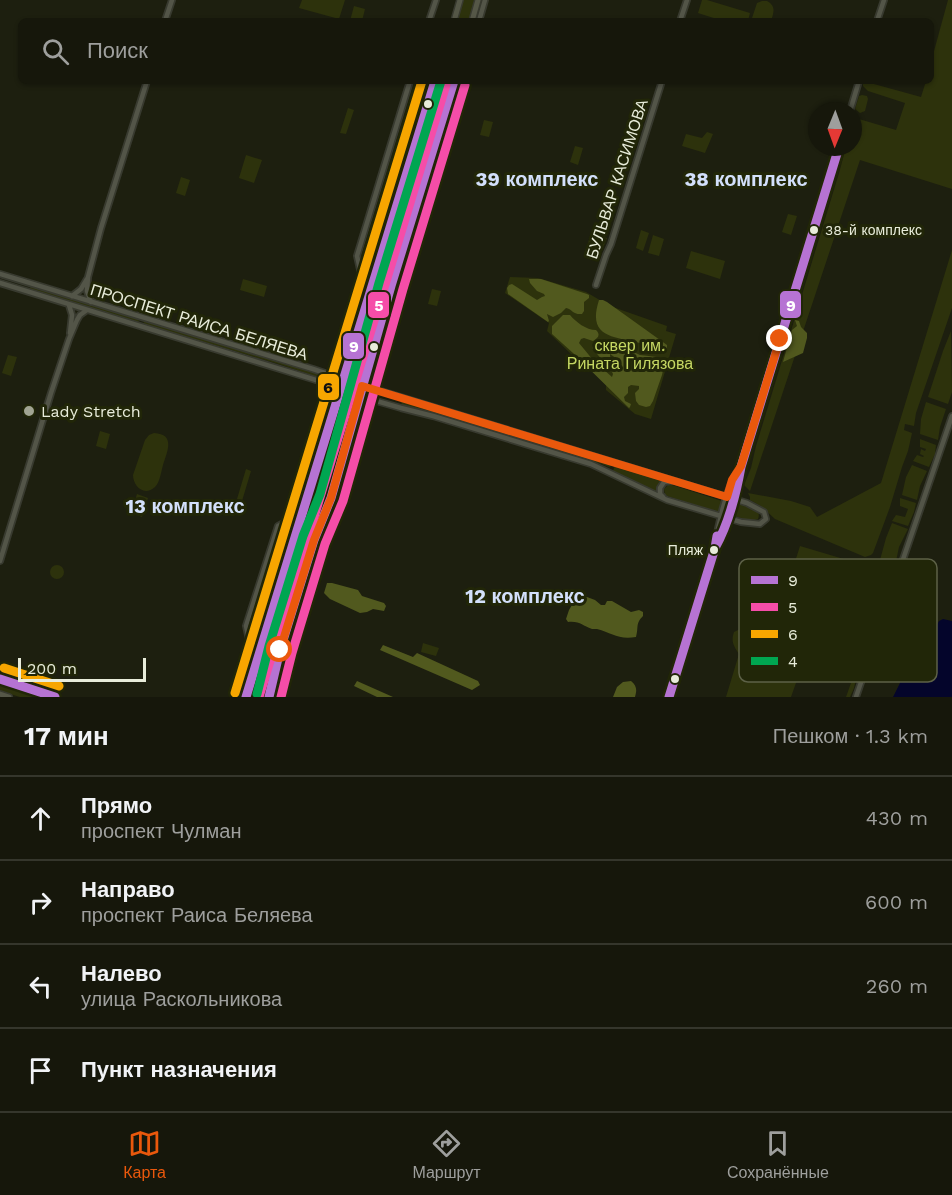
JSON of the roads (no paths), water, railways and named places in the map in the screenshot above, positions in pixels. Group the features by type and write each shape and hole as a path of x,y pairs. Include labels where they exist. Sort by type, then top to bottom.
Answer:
{"main road":[{"path":"455,18 460,0"},
{"path":"473,18 478,0"},
{"path":"246,697 434,84"},
{"path":"270,697 280,650 314,540 328,504 391,286 453,84"},
{"path":"376,276 387,272 390,274 391,286"},
{"path":"309,493 310,501 316,506 323,507 328,504"},
{"path":"265,638 269,635 277,637 280,650"},
{"path":"0,679 55,697"},
{"path":"0,694 9,697"}],"street":[{"path":"166,18 172,0"},
{"path":"430,18 436,0"},
{"path":"480,18 485,0"},
{"path":"681,18 687,0"},
{"path":"878,18 884,0"},
{"path":"91,302 87,291 88,277 146,84"},
{"path":"366,305 357,256 409,84"},
{"path":"386,306 402,278 408,250 459,84"},
{"name":"БУЛЬВАР КАСИМОВА","path":"596,285 661,84"},
{"path":"853,102 858,84"},
{"path":"715,548 722,537 734,499 741,466 836,156"},
{"name":"ПРОСПЕКТ РАИСА БЕЛЯЕВА","path":"0,274 753,505 765,512 766,519 760,524 744,522 667,500 591,464 359,396 329,384 0,283"},
{"path":"72,296 81,289 88,277"},
{"path":"30,292 29,285 33,284"},
{"path":"69,305 72,315 69,339"},
{"path":"0,561 69,339 77,320 87,310"},
{"path":"135,325 140,325 142,322 139,316"},
{"path":"401,408 399,403 406,398"},
{"path":"903,559 952,416"},
{"path":"607,471 613,468 612,462"},
{"path":"669,697 715,548 717,530 732,480 741,466"},
{"path":"667,500 660,494 660,488 664,482 674,481"},
{"path":"270,697 275,688 329,514 328,504"},
{"path":"255,667 246,626 278,526 302,513"},
{"path":"856,697 861,682"}],"water":[{"path":"943,619 952,621 952,697 893,697 900,682 937,682 937,625"}],"place":[{"name":"38-й комплекс","path":"814,230"},
{"name":"Lady Stretch","path":"29,411"},
{"name":"Пляж","path":"714,550"}],"district":[{"name":"39 комплекс","path":"537,179"},
{"name":"38 комплекс","path":"746,179"},
{"name":"13 комплекс","path":"185,506"},
{"name":"12 комплекс","path":"525,596"}],"park label":[{"name":"сквер им. Рината Гилязова","path":"630,354"}]}
